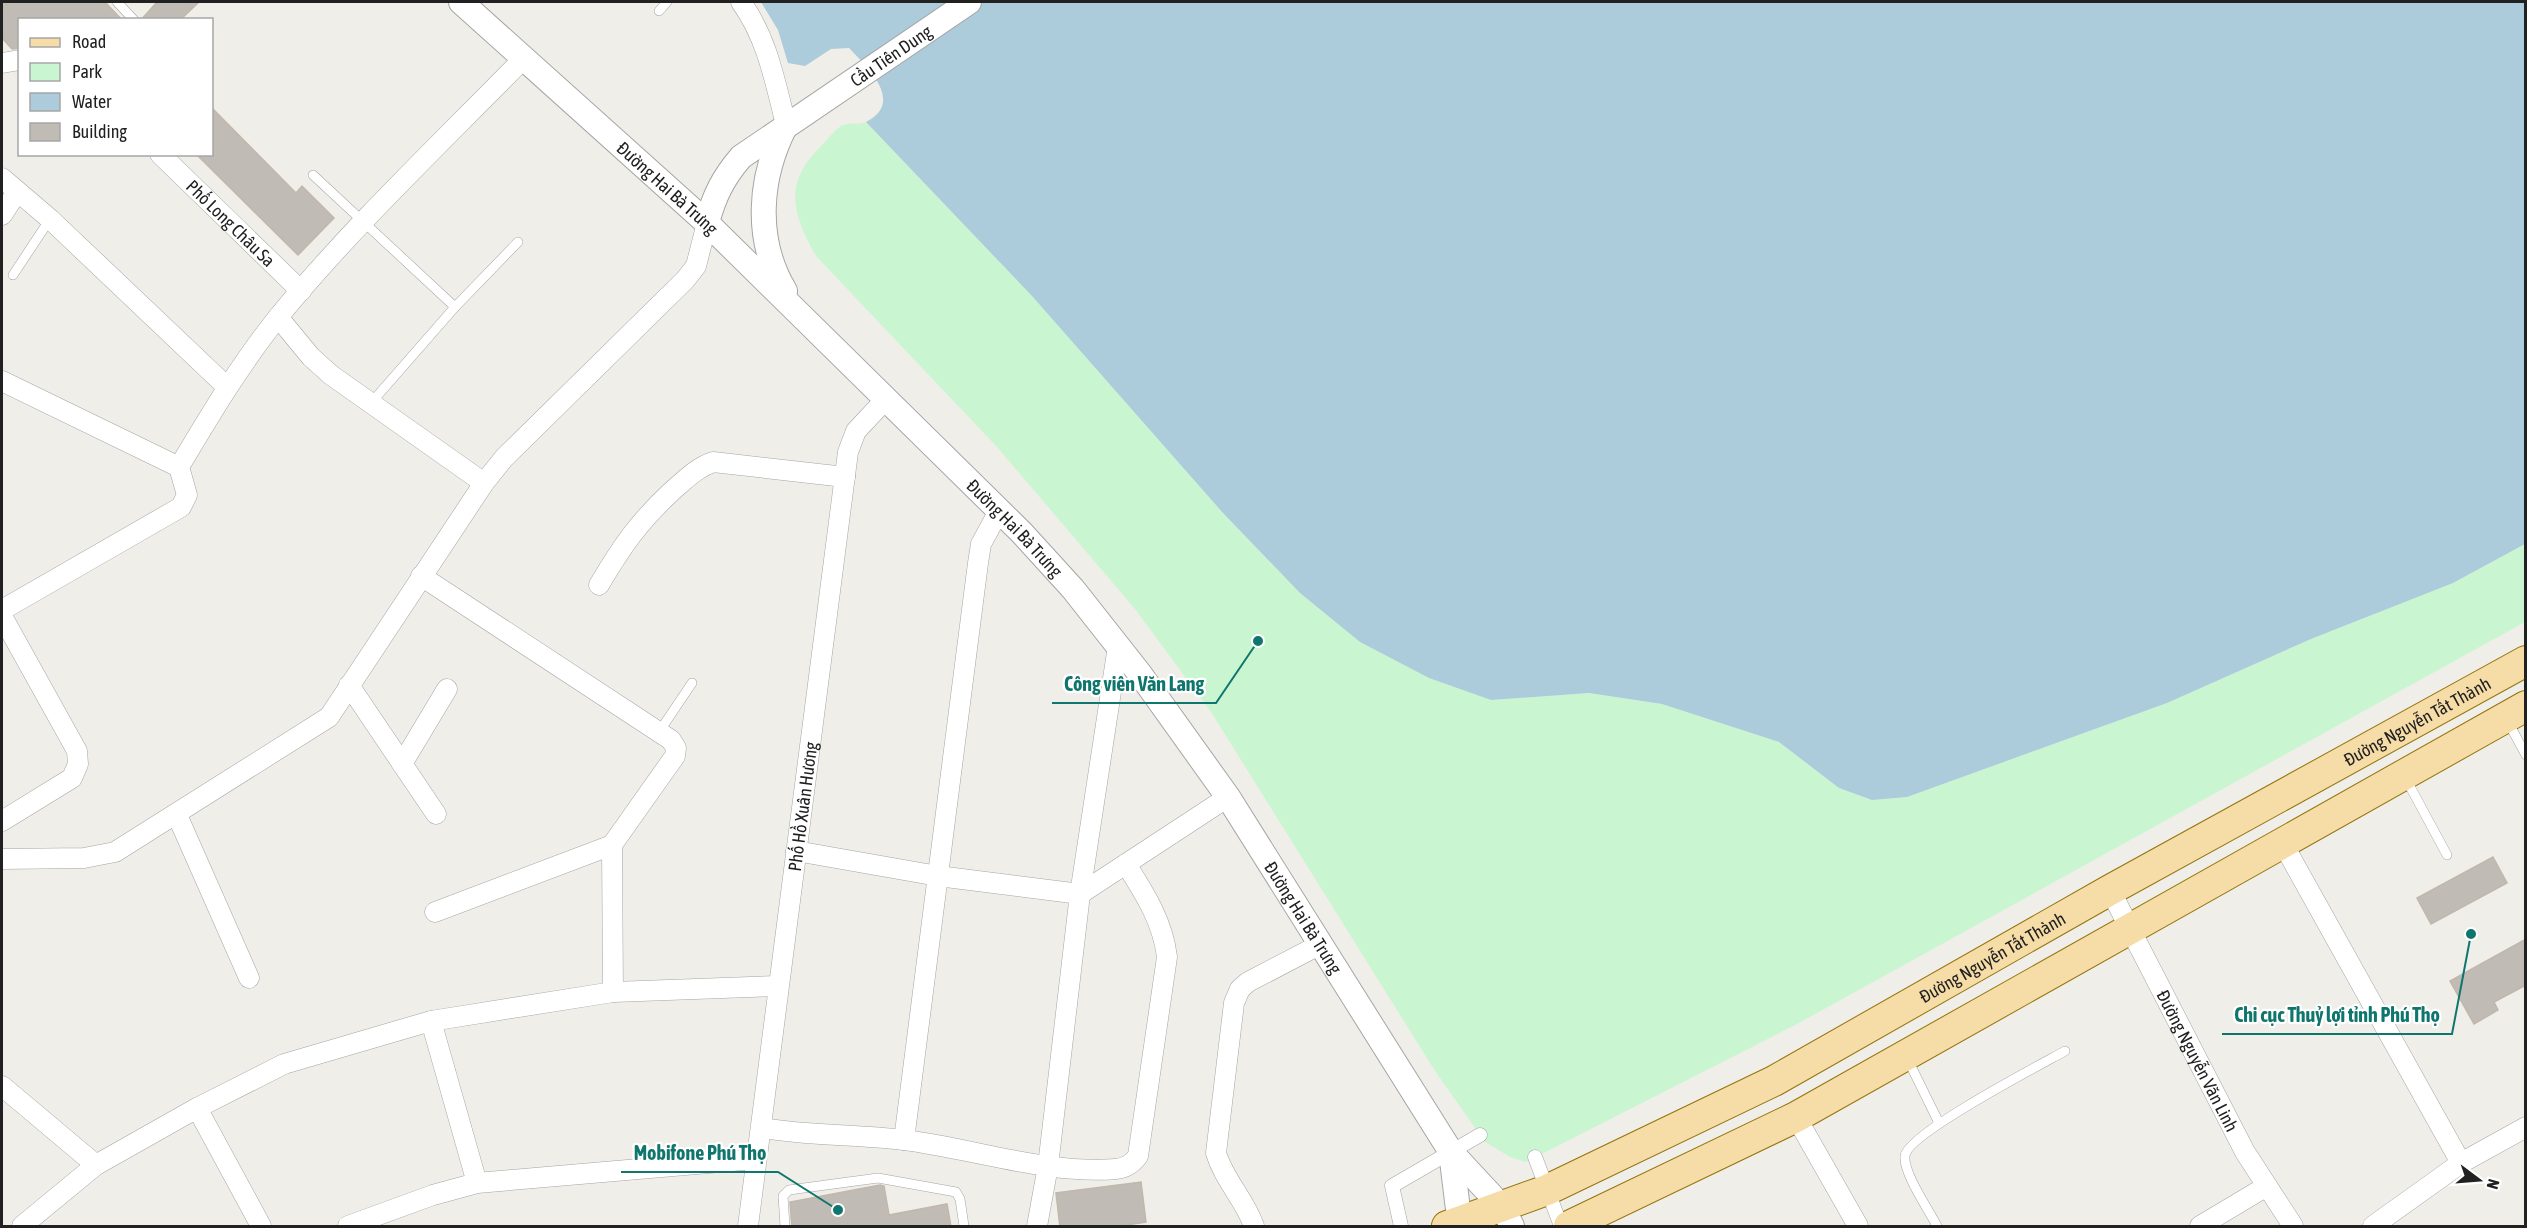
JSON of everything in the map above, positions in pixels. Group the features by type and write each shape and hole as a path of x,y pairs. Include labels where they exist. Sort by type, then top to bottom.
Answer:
{"main road":[{"name":"Đường Nguyễn Tất Thành","path":"1455,1225 1507,1217 1547,1190 1774,1081 2110,890 2526,661"},
{"path":"1569,1227 1796,1117 2515,712"}],"street":[{"name":"Đường Hai Bà Trưng","path":"461,2 707,223 999,510 1067,583 1118,646 1228,797 1450,1152 1507,1217"},
{"path":"741,2 755,21 767,53 786,124 775,149 764,190 766,246 775,274 807,322"},
{"name":"Cầu Tiên Dung","path":"707,223 714,196 723,179 741,157 786,124 969,2"},
{"path":"2,610 181,507 187,495 179,467 227,387 278,317 363,223 523,59"},
{"path":"2,63 18,60"},
{"name":"Phố Long Châu Sa","path":"162,156 301,291"},
{"path":"2,178 50,219 227,387"},
{"path":"2,215 17,192"},
{"path":"2,859 84,858 115,852 329,717 348,685 484,483 504,458 685,280 696,266 707,223"},
{"path":"278,317 324,369 484,483"},
{"path":"2,381 179,467"},
{"name":"Phố Hồ Xuân Hương","path":"748,1227 755,1159 763,1128 777,986 848,452 856,432 886,399"},
{"path":"599,585 626,539 641,520 691,473 704,465 713,462 845,477"},
{"path":"904,1140 981,544 999,510"},
{"path":"421,576 659,732 676,748 675,756 612,845 435,912"},
{"path":"2,616 77,751 78,764 72,778 2,821"},
{"path":"1038,1227 1048,1166 1080,894 1118,646"},
{"path":"348,685 436,814"},
{"path":"402,765 447,689"},
{"path":"796,851 938,876 1080,894 1228,797"},
{"path":"177,815 249,978"},
{"path":"2282,842 2461,1163"},
{"path":"612,845 613,992"},
{"path":"763,1128 904,1140 1048,1166 1117,1169 1131,1165 1138,1156 1167,957 1164,934 1126,864"},
{"name":"Đường Nguyễn Văn Linh","path":"2110,890 2245,1152 2293,1227"},
{"path":"1254,1227 1250,1215 1220,1166 1216,1153 1234,1003 1239,989 1248,982 1321,944"},
{"path":"22,1227 96,1165 197,1107 284,1064 431,1021 613,992 777,986"},
{"path":"431,1021 477,1183"},
{"path":"2,1086 96,1165"},
{"path":"197,1107 261,1227"},
{"path":"1796,1117 1858,1227"},
{"path":"2373,1227 2461,1163 2526,1127"},
{"path":"1401,1227 1392,1186 1480,1135"},
{"name":"Đường Hai Bà Trưng","path":"1450,1152 1455,1225"},
{"path":"1535,1157 1561,1227"},
{"path":"348,1227 433,1195 477,1183 755,1159"},
{"path":"2200,1227 2267,1186"}],"lane":[{"path":"117,2 132,18"},
{"path":"659,11 667,2"},
{"path":"312,176 455,307"},
{"path":"13,275 50,219"},
{"path":"371,403 455,307 518,243"},
{"path":"659,732 692,682"},
{"path":"2515,712 2526,755"},
{"path":"2403,774 2447,855"},
{"path":"1937,1227 1905,1165 1905,1153 1912,1143 1939,1123 2065,1051"},
{"path":"1906,1055 1939,1123"},
{"path":"785,1227 783,1196 789,1190 878,1178 956,1192 960,1199 964,1227"}],"green space":[{"path":"866,122 1032,296 1223,513 1300,593 1360,642 1429,678 1491,700 1589,693 1662,704 1779,742 1839,788 1872,800 1907,797 2167,703 2311,639 2453,583 2525,544 2525,622 1799,1023 1526,1162 1510,1157 1485,1142 1435,1071 1211,712 1135,609 997,447 816,256 807,240 797,211 795,198 802,171 810,158 843,125"}],"water":[{"path":"761,2 2525,2 2525,544 2453,583 2311,639 2167,703 1907,797 1872,800 1839,788 1779,742 1662,704 1589,693 1491,700 1429,678 1360,642 1300,593 1223,513 1032,296 866,122 877,114 882,105 883,95 865,65 849,48 831,49 805,66 788,63 778,30"}],"building":[{"path":"2,2 105,2 120,18 18,18 18,48 12,49 2,38"},
{"path":"157,2 199,2 182,18 143,18"},
{"path":"213,109 296,193 302,186 334,218 298,255 198,156 213,156"},
{"path":"2493,857 2507,883 2431,924 2417,898"},
{"path":"2526,939 2526,985 2494,1002 2498,1010 2474,1024 2450,981"},
{"path":"1141,1182 1146,1222 1113,1227 1060,1227 1056,1193"},
{"path":"884,1186 889,1215 947,1204 951,1227 792,1227 790,1202"}],"place":[{"name":"Công viên Văn Lang","path":"1258,641"},
{"name":"Chi cục Thuỷ lợi tỉnh Phú Thọ","path":"2471,934"},
{"name":"Mobifone Phú Thọ","path":"838,1210"}]}
